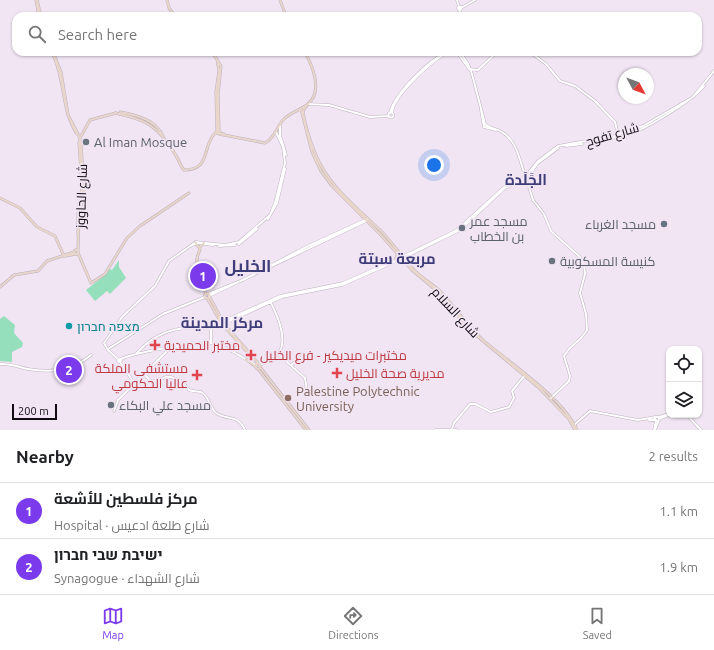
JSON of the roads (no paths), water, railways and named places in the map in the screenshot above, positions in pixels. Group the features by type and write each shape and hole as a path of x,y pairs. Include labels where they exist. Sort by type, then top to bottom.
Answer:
{"main road":[{"path":"37,0 39,12"},
{"path":"167,0 169,8 172,12"},
{"path":"280,0 284,12"},
{"name":"شارع الحاووز","path":"54,56 60,66 68,115 79,138 84,192 79,215 76,252"},
{"path":"215,56 219,71 216,92 218,133"},
{"path":"79,138 90,120 115,113 127,114 150,121 157,126 184,170 196,168 202,163 212,136 218,133 265,143 290,114 308,104 312,99 316,84 307,56"},
{"path":"312,99 314,103"},
{"name":"شارع السلام","path":"308,104 304,109 304,113 309,141 322,170 342,195 419,275 440,292 483,340 551,399 574,425 576,430"},
{"name":"شارع السلام","path":"300,109 308,141 321,171 341,196 367,220 402,258"},
{"path":"0,287 12,276 38,272 47,261 76,252 91,283 97,281 105,274 127,238 140,226 189,193"},
{"path":"0,198 24,212 37,227 49,232 56,238 64,256"},
{"path":"362,216 362,221"},
{"path":"196,243 200,249"},
{"path":"204,243 197,258 197,271 207,296 223,323 271,381 308,430"},
{"path":"397,254 396,260 406,262 408,256"},
{"path":"223,323 247,352 248,356 246,359"},
{"path":"258,366 308,430"}],"street":[{"path":"457,0 461,12"},
{"path":"460,8 475,0"},
{"path":"308,104 314,103 340,108 370,118 392,117 391,113 393,104 407,85 428,64 440,56"},
{"path":"388,116 407,87 433,62 443,56"},
{"path":"461,56 470,69 486,126 505,134 513,142 533,200 544,214 551,232 580,257 584,265 585,274 580,293 586,314 587,330 582,338 569,349 564,356 570,377 568,382 551,399"},
{"path":"470,69 478,70 493,56"},
{"path":"535,56 546,64 560,81 575,86 597,103 615,122 618,136"},
{"path":"136,354 141,348 170,330 211,328 290,293 338,284 364,275 408,256 460,230 505,188 526,178 538,163 560,147 618,136 644,127 691,100 700,92 714,72"},
{"path":"102,345 122,317 139,299 155,286 169,261 196,243 203,241 225,245 239,242 267,218 276,203 285,163 283,147 279,136 279,127 281,123"},
{"path":"196,243 222,246 241,243 273,213 277,203 286,163 285,148 276,131"},
{"path":"273,135 279,136"},
{"path":"402,258 457,230 503,188 526,178"},
{"path":"108,350 163,314 243,280 362,221 367,220"},
{"path":"207,296 367,220"},
{"path":"120,360 136,354 211,343 228,349 258,366 278,354 282,329 270,301"},
{"path":"211,328 211,343"},
{"path":"104,343 108,350 120,360 134,383"},
{"path":"114,411 115,403 169,348"},
{"path":"278,354 305,378 307,390"},
{"path":"0,364 7,363 30,369 59,370 76,364 91,355"},
{"path":"291,365 303,356"},
{"path":"143,373 152,382 166,377 182,382 189,390 200,391 206,395 212,410 218,414 237,420 245,430"},
{"path":"452,429 464,410 472,404 490,412 509,407 514,398 512,391 524,375"},
{"path":"574,425 591,412 637,421 657,419 666,415"},
{"path":"691,418 702,430"},
{"path":"655,430 657,419"},
{"path":"435,430 457,430"}],"place":[{"name":"Al Iman Mosque","path":"86,142"},
{"name":"مسجد الغرباء","path":"664,224"},
{"name":"مسجد عمر بن الخطاب","path":"462,228"},
{"name":"كنيسة المسكوبية","path":"552,261"},
{"name":"مركز فلسطين للأشعة","path":"203,276"},
{"name":"מצפה חברון","path":"69,326"},
{"name":"مختبر الحميدية","path":"155,345"},
{"name":"مختبرات ميديكير - فرع الخليل","path":"251,355"},
{"name":"ישיבת שבי חברון","path":"69,370"},
{"name":"مديرية صحة الخليل","path":"337,373"},
{"name":"مستشفى الملكة عاليا الحكومي","path":"197,375"},
{"name":"Palestine Polytechnic University","path":"288,398"},
{"name":"مسجد علي البكاء","path":"111,405"}],"district":[{"name":"الجًلَدة","path":"526,179"},
{"name":"مربعة سبتة","path":"397,258"},
{"name":"الخليل","path":"248,265"},
{"name":"مركز المدينة","path":"222,322"}]}
